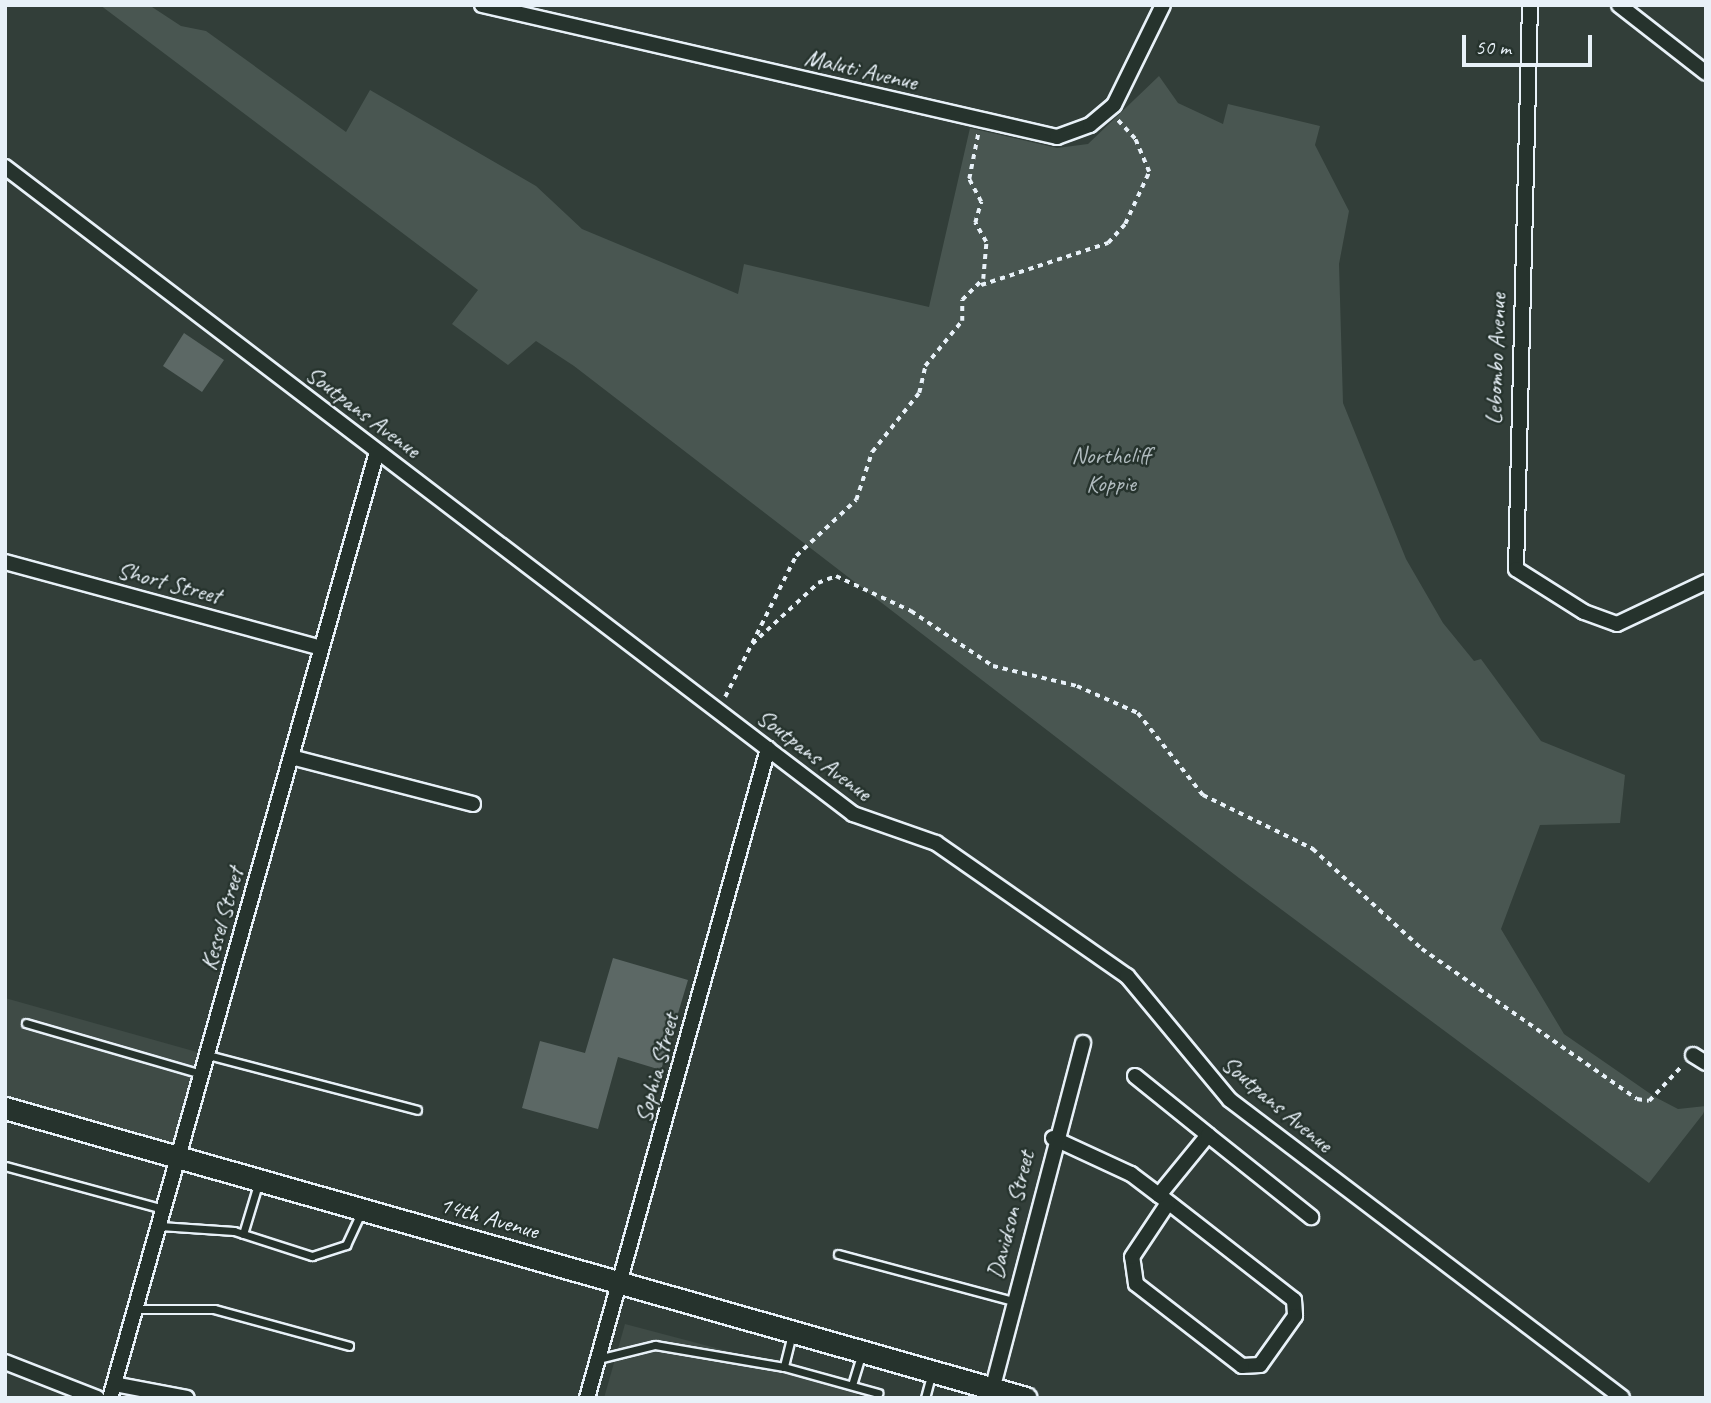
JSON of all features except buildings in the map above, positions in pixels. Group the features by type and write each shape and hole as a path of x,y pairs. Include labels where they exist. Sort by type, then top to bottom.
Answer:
{"main road":[{"name":"14th Avenue","path":"5,1108 931,1372 987,1394 1026,1398"}],"street":[{"name":"Maluti Avenue","path":"482,5 981,122 1057,137 1090,125 1110,109 1163,5"},
{"name":"Lebombo Avenue","path":"1530,5 1513,556 1525,576 1598,619 1617,624 1645,615 1706,582"},
{"path":"1619,5 1706,73"},
{"name":"Soutpans Avenue","path":"5,167 860,818 936,844 1117,969 1230,1100 1622,1398"},
{"name":"Kessel Street","path":"112,1391 180,1158 377,452"},
{"name":"Short Street","path":"5,562 321,648"},
{"name":"Sophia Street","path":"587,1398 768,749"},
{"path":"291,757 474,804"},
{"name":"Davidson Street","path":"987,1394 1014,1301 1053,1138 1083,1043"},
{"path":"1135,1076 1311,1217"},
{"path":"1053,1138 1131,1174 1164,1199 1297,1304 1260,1365 1242,1366 1136,1284 1132,1257 1164,1199 1208,1135"},
{"path":"5,1362 97,1398"},
{"path":"112,1391 187,1398"}],"lane":[{"path":"26,1023 203,1074"},
{"path":"208,1055 416,1110"},
{"path":"5,1166 164,1209"},
{"path":"243,1234 259,1180"},
{"path":"159,1226 243,1234 312,1256 334,1253 346,1245 362,1210"},
{"path":"838,1254 1014,1301"},
{"path":"135,1309 214,1309 349,1346"},
{"path":"785,1367 792,1334"},
{"path":"598,1359 655,1345 785,1367 852,1385 872,1394"},
{"path":"852,1385 862,1353"},
{"path":"925,1398 931,1372"}],"path":[{"path":"718,711 796,556 856,500 872,452 919,393 925,366 962,321 962,300 979,286 1108,243 1125,223 1149,172 1136,139 1110,109"},
{"path":"979,286 986,242 975,223 981,202 970,179 981,122"},
{"path":"752,644 818,583 836,576 911,611 993,666 1077,687 1138,713 1203,795 1313,849 1422,949 1637,1099 1649,1101 1699,1059"}],"shaded area":[{"path":"5,998 204,1054 176,1151 5,1105"},
{"path":"625,1324 860,1386 856,1398 604,1398"}],"green space":[{"name":"Northcliff Koppie","path":"100,5 149,5 181,26 206,31 346,132 370,90 536,186 582,229 738,294 744,264 929,307 970,128 1057,148 1088,144 1159,76 1178,103 1223,124 1228,104 1320,126 1315,145 1349,211 1339,264 1343,403 1406,559 1443,623 1474,661 1481,659 1541,741 1625,775 1620,823 1540,825 1501,929 1564,1034 1655,1097 1678,1109 1706,1106 1703,1114 1649,1183 1239,878 574,366 536,341 508,365 452,324 478,290"}]}
